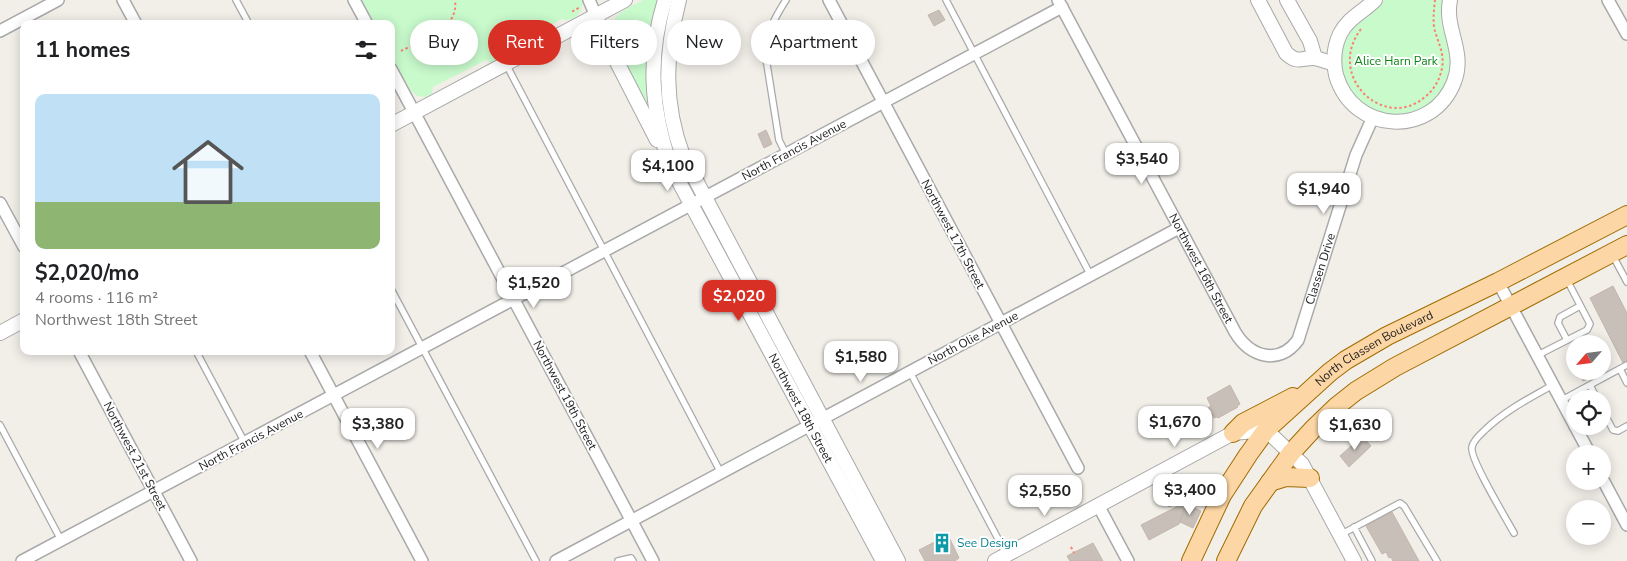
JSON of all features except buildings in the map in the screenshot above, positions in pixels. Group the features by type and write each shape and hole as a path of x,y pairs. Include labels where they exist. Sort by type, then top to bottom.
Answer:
{"main road":[{"name":"North Classen Boulevard","path":"1191,561 1235,472 1266,430 1341,364 1386,336 1498,282 1627,215"},
{"name":"North Classen Boulevard","path":"1226,561 1253,506 1291,453 1313,428 1356,391 1395,367 1619,249"},
{"path":"1233,433 1243,423 1314,386"},
{"path":"1270,482 1286,477 1310,478"}],"street":[{"path":"21,20 58,0"},
{"path":"123,0 134,20"},
{"path":"354,0 365,20"},
{"path":"561,35 625,0"},
{"name":"Northwest 18th Street","path":"665,0 656,36 653,88 658,127 670,165 816,422 898,561"},
{"name":"Northwest 18th Street","path":"679,0 672,26 668,57 668,99 679,145 883,561"},
{"name":"Northwest 17th Street","path":"828,0 1078,468"},
{"path":"1258,0 1286,53 1291,58 1299,61 1314,58 1334,63"},
{"path":"1287,0 1310,41 1314,58"},
{"path":"1375,0 1351,18 1343,28 1336,44 1334,63 1338,80 1349,100 1360,110 1387,122 1416,119 1425,115 1438,106 1448,94 1455,80 1458,62 1457,46 1448,20 1450,0"},
{"path":"1608,0 1627,34"},
{"path":"586,3 596,16 600,29 670,165"},
{"name":"North Francis Avenue","path":"22,561 974,54 1060,4"},
{"name":"Northwest 16th Street","path":"1060,4 1235,332 1243,344 1249,348"},
{"path":"0,31 20,20"},
{"path":"395,122 504,65"},
{"name":"Northwest 19th Street","path":"395,76 653,561"},
{"name":"Classen Drive","path":"1249,348 1262,354 1276,356 1289,350 1298,340 1356,155 1373,117"},
{"path":"0,203 20,240"},
{"name":"North Olie Avenue","path":"556,561 1179,228"},
{"path":"1498,282 1566,408"},
{"path":"0,333 20,322"},
{"name":"Northwest 21st Street","path":"81,355 191,561"},
{"path":"312,355 422,561"},
{"path":"1001,558 1233,433 1266,430 1302,464 1354,561"},
{"path":"1608,490 1627,525"},
{"path":"1098,505 1128,561"}],"lane":[{"path":"236,0 247,20"},
{"path":"786,0 774,19 766,41 765,52 779,140 786,154"},
{"path":"946,0 1091,276"},
{"path":"507,65 721,472"},
{"path":"1619,249 1627,282"},
{"path":"1565,277 1590,324 1587,330 1577,335"},
{"path":"395,297 536,561"},
{"path":"1566,338 1558,323 1560,317 1580,306"},
{"path":"1538,355 1566,341"},
{"path":"198,355 245,443"},
{"path":"1562,400 1627,366"},
{"path":"1620,369 1627,383"},
{"path":"910,372 1001,558"},
{"path":"1514,533 1480,470 1472,453 1472,446 1480,434 1502,414 1554,385"},
{"path":"1590,385 1592,390"},
{"path":"0,424 61,540"},
{"path":"1611,425 1614,430 1618,431 1627,426"},
{"path":"1340,535 1400,503 1404,506 1437,561"},
{"path":"1354,527 1372,561"},
{"path":"618,561 631,558 633,561"}],"path":[{"path":"401,51 442,30 450,23 456,8 455,0"},
{"path":"1364,25 1351,47 1350,68 1354,81 1364,95 1379,104 1399,107 1411,105 1430,93 1438,81 1442,68 1443,55 1434,28 1435,0"},
{"path":"573,11 586,3"},
{"path":"1071,547 1074,553"}],"green space":[{"path":"362,0 582,0 580,13 570,20 488,20 488,61 486,60 478,64 478,20 410,20 410,65 476,65 433,87 432,93 427,97 417,96 411,91 395,62 395,20 373,20"},
{"path":"643,0 657,0 652,20 615,20 625,9"},
{"name":"Alice Harn Park","path":"1384,0 1444,0 1441,17 1450,53 1451,68 1449,77 1438,96 1426,107 1412,113 1396,115 1381,113 1367,106 1355,96 1346,81 1343,70 1342,53 1347,37 1355,26 1376,10"},
{"path":"625,65 647,65 648,100 646,103 643,102"}],"place":[{"name":"See Design","path":"942,543"}]}
